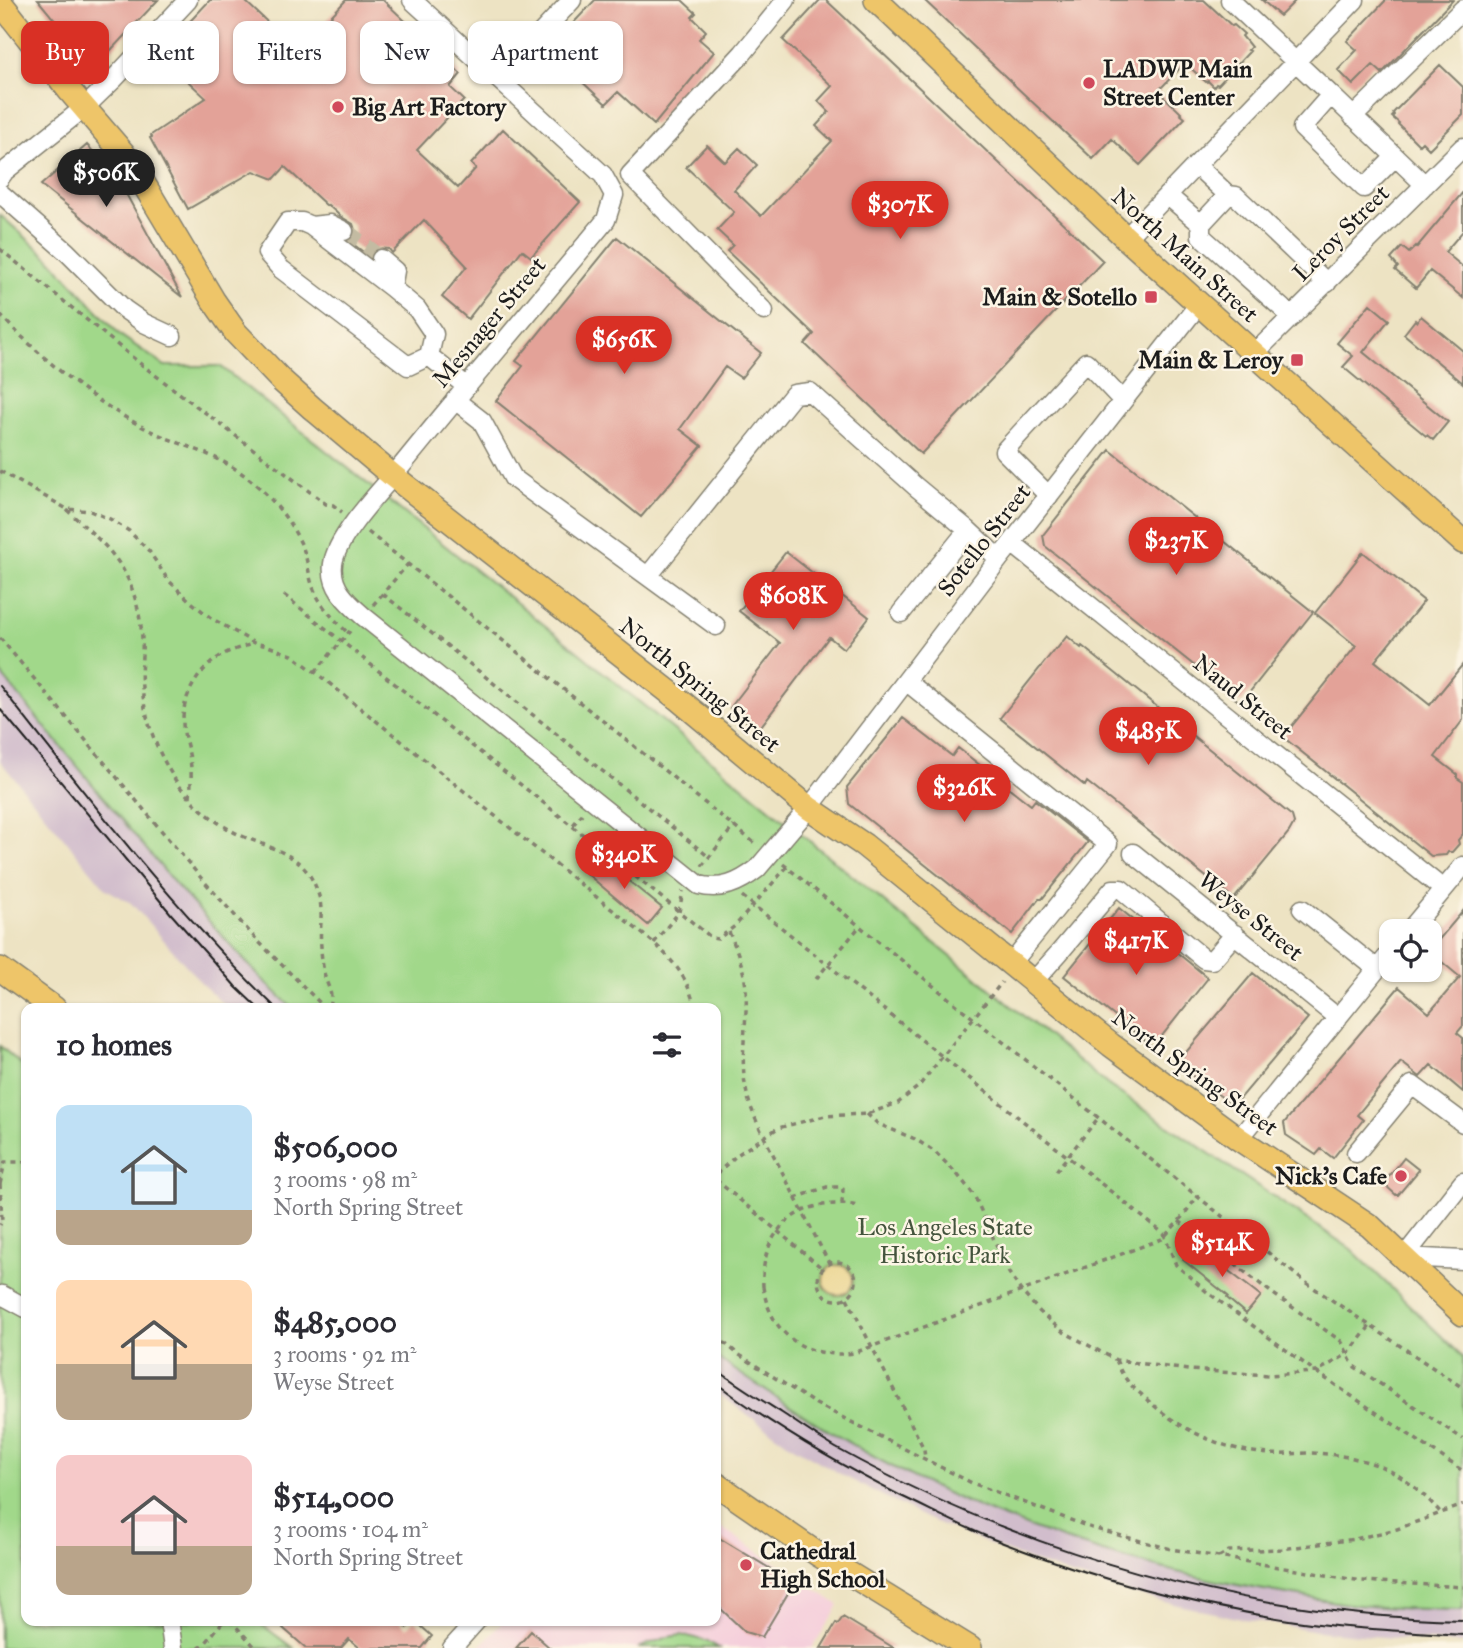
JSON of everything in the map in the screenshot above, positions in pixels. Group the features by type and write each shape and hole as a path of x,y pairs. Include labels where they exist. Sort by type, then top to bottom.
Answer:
{"main road":[{"name":"North Main Street","path":"876,0 1126,238 1463,542"},
{"name":"North Spring Street","path":"0,2 124,153 213,300 236,332 282,381 312,408 677,698 809,808 864,845 1111,1045 1239,1139 1370,1226 1463,1314"},
{"path":"0,969 47,1003"},
{"path":"721,1487 818,1555 970,1648"}],"street":[{"path":"0,178 5,171 85,107 188,0"},
{"path":"412,0 468,51"},
{"path":"552,21 572,0"},
{"path":"764,311 630,175 743,53 786,0"},
{"path":"1230,0 1425,185"},
{"path":"1126,238 1355,0"},
{"path":"1353,117 1463,9"},
{"name":"Mesnager Street","path":"503,84 603,176 614,195 607,220 355,522 336,551 332,565 333,577 346,601 690,879 709,887 732,884"},
{"path":"1331,95 1302,128 1364,188 1395,157"},
{"name":"Leroy Street","path":"1254,354 1463,147"},
{"path":"1196,165 1326,283"},
{"path":"0,193 67,252 124,309 144,323 172,336"},
{"path":"1167,195 1201,224 1202,236 1292,317"},
{"path":"1201,224 1232,195"},
{"path":"288,222 302,222 311,226 417,309 434,334 429,356 408,366 281,269 267,253 288,222"},
{"path":"311,226 330,224 344,231"},
{"path":"381,259 395,271 392,288"},
{"name":"Sotello Street","path":"732,884 757,869 809,808 1199,303"},
{"path":"429,356 482,421 513,478 716,626"},
{"path":"1049,496 1004,451 1086,362 1123,401"},
{"path":"648,576 794,394 810,393 999,559"},
{"path":"901,612 968,530"},
{"name":"Naud Street","path":"1012,542 1443,889"},
{"path":"906,681 1108,844 1013,966"},
{"name":"Weyse Street","path":"1133,853 1338,1018"},
{"path":"1419,919 1463,866"},
{"path":"1033,982 1113,889 1121,889 1204,959 1212,960 1235,934"},
{"path":"1302,909 1377,969"},
{"path":"1239,1139 1379,967"},
{"path":"1356,1153 1412,1085 1463,1123"},
{"path":"1404,1257 1463,1182"},
{"path":"1404,1257 1463,1260"},
{"path":"1,1296 21,1306"},
{"path":"170,1626 173,1648"},
{"path":"452,1648 466,1626"}],"path":[{"path":"0,249 151,372 326,504 333,505 347,515"},
{"path":"0,315 60,371 115,412 144,428 222,460 253,482 275,503 292,529 302,547 319,599 348,633"},
{"path":"0,471 67,509 106,547 122,568 138,611 142,638 141,683 144,703 151,733 163,760 178,784 201,808 239,834 287,853 302,865 311,877 318,893 321,911 320,940 331,997 329,1003"},
{"path":"67,509 90,511 129,531 149,551 168,580 211,618 254,643 292,655 316,672 654,943 675,963 685,979 693,1003"},
{"path":"365,530 761,847"},
{"path":"371,607 408,564"},
{"path":"383,594 709,857"},
{"path":"284,595 712,938 719,940 729,932 787,867"},
{"path":"316,672 356,624"},
{"path":"0,638 202,879 257,940 323,1003"},
{"path":"190,797 191,774 183,720 193,684 214,660 254,643"},
{"path":"573,825 587,808"},
{"path":"698,871 734,826"},
{"path":"778,861 1305,1282 1463,1388"},
{"path":"732,884 753,906 1163,1236 1176,1265 1235,1314 1463,1471"},
{"path":"654,943 679,912 683,887"},
{"path":"816,979 860,926"},
{"path":"729,932 746,986 743,1063 745,1087 764,1137 829,1263"},
{"path":"721,1169 737,1155 778,1128 825,1116 867,1114 898,1103 919,1086 1013,966"},
{"path":"867,1114 878,1124 915,1139 935,1152 974,1195 1009,1273 1021,1291 1062,1331 1116,1360 1188,1370 1269,1375 1316,1372 1348,1354 1370,1326"},
{"path":"1056,1171 1099,1118"},
{"path":"0,1225 0,1184 5,1162 21,1163"},
{"path":"721,1184 822,1268"},
{"path":"795,1198 827,1187 841,1186 842,1203"},
{"path":"859,1206 842,1203 811,1206 790,1218 774,1237 765,1257 763,1287 772,1318 785,1334 802,1346 819,1353 855,1353 1096,1264 1163,1236 1179,1221 1198,1196"},
{"path":"1179,1221 1272,1293 1341,1340 1350,1362 1355,1367 1463,1439"},
{"path":"842,1262 853,1269 855,1288 847,1298 834,1300 824,1295 818,1285 817,1279 822,1268 829,1263 842,1262"},
{"path":"847,1298 924,1448 925,1459"},
{"path":"721,1340 814,1403 972,1483 1092,1528 1217,1558 1362,1581 1463,1587"},
{"path":"1116,1360 1125,1379 1149,1402 1193,1433 1238,1449 1267,1454 1309,1453 1359,1460 1383,1468 1405,1481 1444,1512"},
{"path":"1217,1558 1229,1551 1282,1549 1354,1539 1397,1529 1463,1505"},
{"path":"199,1648 219,1626"},
{"path":"236,1626 256,1648"}],"shaded area":[{"path":"0,673 176,885 287,1003 223,1003 205,987 131,903 106,889 0,761"},
{"path":"721,1360 804,1417 845,1441 889,1465 1023,1526 1165,1570 1262,1590 1414,1609 1463,1610 1463,1644 1326,1632 1237,1618 1160,1601 1080,1578 926,1518 790,1445 721,1396"},
{"name":"Cathedral High School","path":"721,1527 839,1605 812,1648 479,1648 499,1626 721,1626"}],"green space":[{"name":"Los Angeles State Historic Park","path":"0,215 49,258 120,335 165,366 220,366 582,655 1108,1085 1351,1249 1463,1357 1463,1610 1380,1607 1321,1600 1241,1586 1136,1562 984,1510 887,1464 800,1413 721,1360 721,1003 287,1003 176,885 0,673"},
{"path":"0,1046 21,1064 21,1626 264,1626 293,1648 0,1648"},
{"path":"681,1635 701,1639 719,1648 638,1648 668,1637"}],"sand":[{"path":"838,1265 844,1266 852,1274 852,1286 844,1294 838,1295 832,1294 824,1286 823,1280 824,1274 832,1266"}],"building":[{"path":"38,0 158,0 138,21 123,21 123,37 109,52 109,21 55,21"},
{"path":"210,0 244,0 266,21 233,21 233,84 346,84 346,21 326,21 346,0 383,0 405,21 360,21 360,84 453,84 450,87 464,100 417,150 458,188 476,168 471,164 503,129 580,202 531,257 522,250 468,319 442,297 467,266 424,220 392,253 389,249 378,248 370,257 349,241 354,235 353,224 327,206 285,167 274,179 254,171 188,209 150,138 206,98 191,84 219,84 219,21 190,21"},
{"path":"595,0 682,0 696,13 692,17 706,31 699,39 714,52 654,125 618,92 606,104 585,84 623,84 623,21 575,21"},
{"path":"820,0 826,0 1103,261 921,454 805,344 814,334 727,251 733,245 717,230 734,212 686,167 707,145 725,162 739,148 757,165 734,190 761,216 832,141 816,126 829,112 818,101 832,86 783,40"},
{"name":"LADWP Main Street Center","path":"924,0 1204,0 1244,34 1242,36 1251,47 1214,87 1185,63 1158,91 1185,118 1140,165 1112,139 1093,159"},
{"path":"1262,0 1296,0 1280,16"},
{"path":"1386,0 1453,0 1382,73 1373,65 1353,85 1338,70 1357,50 1347,41"},
{"path":"1440,65 1463,87 1463,115 1429,149 1422,142 1419,145 1392,117"},
{"path":"454,67 461,74 454,82"},
{"path":"87,145 118,179 182,297 41,185"},
{"path":"1463,192 1463,231 1445,252 1463,267 1463,298 1430,271 1416,288 1395,270 1398,267 1391,259 1402,247 1409,253 1417,247"},
{"path":"617,237 761,353 741,378 725,367 680,429 702,446 641,517 496,401 523,366 516,361"},
{"path":"1370,304 1389,320 1363,352 1448,422 1433,440 1343,367 1353,356 1337,343"},
{"path":"1421,316 1463,351 1463,383 1404,334"},
{"path":"1110,450 1313,612 1241,703 1045,546 1043,535"},
{"path":"786,552 869,617 844,649 829,637 758,730 730,708 780,643 739,611"},
{"path":"1363,552 1424,601 1375,661 1430,705 1463,664 1463,720 1435,757 1463,782 1463,834 1458,840 1459,844 1446,855 1431,856 1283,737 1356,646 1315,613"},
{"path":"1067,636 1292,816 1294,823 1289,832 1234,899 1087,782 1085,786 1000,718"},
{"path":"903,718 952,756 958,748 1031,805 1035,800 1088,842 1012,934 849,804 847,787"},
{"path":"599,857 662,908 648,925 586,873"},
{"path":"1119,908 1208,978 1153,1047 1064,976"},
{"path":"1463,911 1463,1026 1457,1033 1463,1038 1463,1092 1431,1065 1420,1077 1401,1062 1357,1115 1363,1120 1333,1158 1321,1149 1316,1155 1286,1135 1284,1123 1399,987 1429,1013 1460,977 1442,962 1442,936"},
{"path":"1253,973 1308,1018 1234,1106 1176,1064"},
{"name":"Nick's Cafe","path":"1404,1158 1419,1170 1396,1195 1384,1183"},
{"path":"1194,1244 1261,1296 1246,1314 1183,1260"},
{"path":"721,1539 794,1583 762,1637 745,1632 721,1609"},
{"path":"843,1617 894,1648 821,1648 836,1623"},
{"path":"421,1626 432,1636 422,1648 360,1648 349,1639 341,1648 306,1648 283,1628"},
{"path":"531,1631 550,1648 516,1648"}],"tunnel":[{"path":"344,231 381,259"}],"tram line":[{"path":"0,686 167,892 271,1003"},
{"path":"0,709 172,915 253,1003"},
{"path":"721,1372 836,1448 909,1486 984,1519 1061,1548 1139,1573 1218,1592 1380,1616 1463,1620"},
{"path":"721,1387 829,1457 901,1496 981,1534 1065,1565 1176,1597 1289,1620 1332,1626 1463,1635"}],"place":[{"name":"LADWP Main Street Center","path":"1089,83"},
{"name":"Big Art Factory","path":"338,107"},
{"name":"Main & Sotello","path":"1151,297"},
{"name":"Main & Leroy","path":"1297,360"},
{"name":"Nick's Cafe","path":"1401,1176"},
{"name":"Cathedral High School","path":"746,1565"}]}
